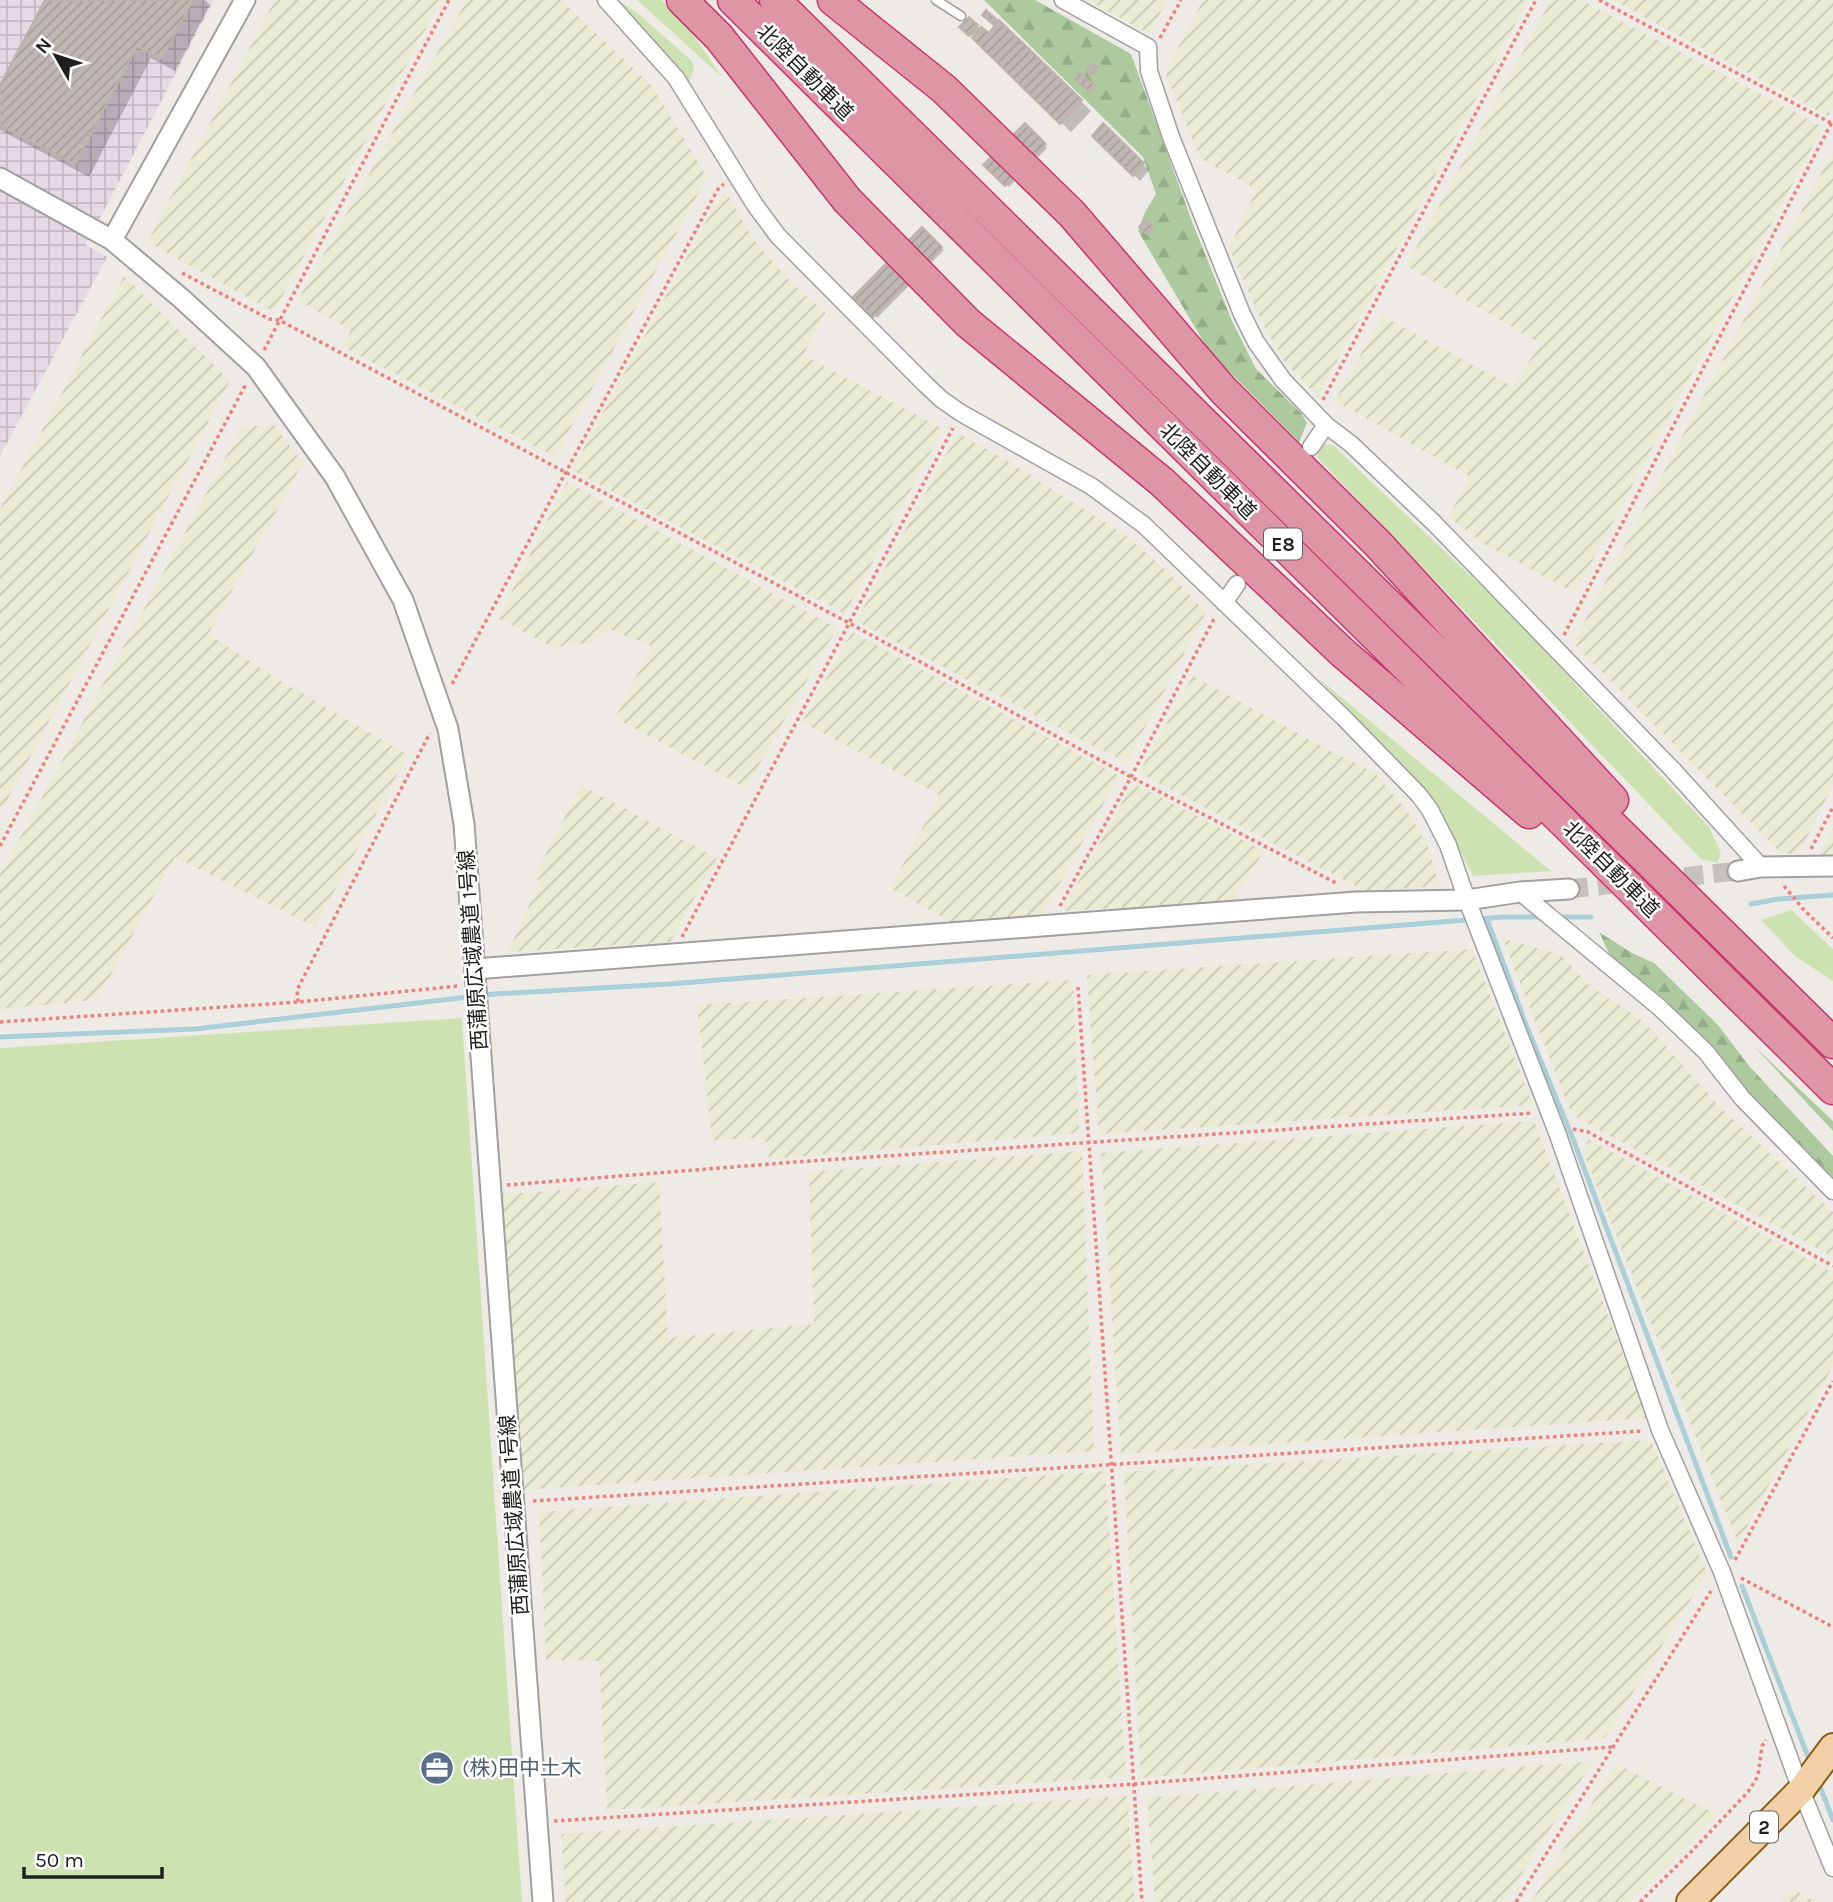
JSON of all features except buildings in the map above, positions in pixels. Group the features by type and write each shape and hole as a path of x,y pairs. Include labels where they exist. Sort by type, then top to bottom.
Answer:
{"highway":[{"path":"682,0 719,37 847,200 968,323 1162,482 1343,653 1705,962"},
{"name":"北陸自動車道","path":"733,0 1833,1089"},
{"name":"北陸自動車道","path":"775,0 1833,1043"},
{"path":"833,0 944,89 1072,214 1224,391 1378,544 1673,868 1833,1033"}],"main road":[{"name":"2","path":"1690,1902 1801,1790 1833,1746"}],"street":[{"path":"112,240 245,0"},
{"path":"606,0 676,78 765,220 789,249 924,383 961,413 1081,481 1144,525 1345,719 1419,795 1448,845 1558,1135 1660,1430 1722,1572 1801,1790 1833,1868"},
{"path":"1063,0 1148,47 1149,71 1171,138 1242,314 1275,371 1321,419 1352,444 1434,523 1672,769 1761,867"},
{"name":"西蒲原広域農道 1号線","path":"0,178 112,240 256,366 335,477 403,600 445,723 464,824 543,1902"},
{"path":"1311,447 1321,419"},
{"path":"1224,603 1237,584"},
{"path":"1738,871 1761,867 1833,866"},
{"path":"475,969 1356,902 1467,901 1520,892 1569,889"},
{"path":"1520,892 1659,1007 1706,1052 1742,1098 1833,1191"}],"lane":[{"path":"936,0 961,16"}],"path":[{"path":"0,846 449,0"},
{"path":"1148,47 1159,41 1181,0"},
{"path":"1321,419 1536,0"},
{"path":"1556,649 1832,123 1599,0"},
{"path":"437,699 454,682 558,489 564,472 718,189 736,174"},
{"path":"146,269 172,269 269,319 279,320 849,623 1131,777 1350,891 1356,902"},
{"path":"674,954 961,413"},
{"path":"1048,926 1224,603"},
{"path":"298,1002 297,990 428,734 445,723"},
{"path":"1801,868 1833,807"},
{"path":"1761,867 1779,880 1804,910 1833,938"},
{"path":"0,1022 298,1002 457,987 475,969"},
{"path":"1078,987 1142,1902"},
{"path":"490,1187 1365,1123 1549,1113"},
{"path":"1558,1135 1574,1128 1588,1132 1833,1266"},
{"path":"1516,1902 1722,1572 1738,1558 1833,1381"},
{"path":"513,1503 1660,1430"},
{"path":"1722,1572 1745,1579 1833,1627"},
{"path":"1640,1902 1748,1792 1758,1776 1762,1746 1779,1724"},
{"path":"538,1822 1133,1784 1612,1747"}],"shaded area":[{"path":"0,0 214,0 86,245 107,257 0,456"}],"green space":[{"path":"275,0 441,0 274,312 147,242"},
{"path":"467,0 561,0 652,86 707,177 555,457 343,347 351,330 298,300"},
{"path":"617,0 635,11 692,61 694,70 689,81"},
{"path":"637,0 661,0 688,27 722,77"},
{"path":"984,0 1035,0 1131,54 1193,224 1232,321 1256,369 1301,413 1307,423 1299,442 1209,351 1138,231 1156,194 1143,157"},
{"path":"1088,0 1167,0 1149,34"},
{"path":"1203,0 1528,0 1318,397 1284,361 1262,322 1229,248 1257,189 1201,159 1165,73"},
{"path":"1551,0 1581,0 1823,127 1575,593 1482,543 1449,517 1469,476 1335,401 1382,316 1514,387 1540,343 1406,266"},
{"path":"1613,0 1833,0 1833,107 1828,116"},
{"path":"1833,151 1833,786 1798,854 1781,853 1573,643"},
{"path":"726,192 751,235 772,261 800,291 826,313 803,355 943,429 845,614 572,470 715,205"},
{"path":"124,276 230,381 0,814 0,509"},
{"path":"274,425 303,463 208,634 276,678 408,755 315,927 175,857 97,1000 0,1009 0,875 242,427"},
{"path":"958,433 1124,534 1167,571 1206,612 1126,763 856,621"},
{"path":"1321,445 1333,445 1501,605 1709,827 1721,853 1718,863 1701,859 1317,457"},
{"path":"567,482 837,628 746,788 615,718 652,646 610,630 591,642 554,648 498,618"},
{"path":"852,632 1119,776 1042,916 953,923 890,888 940,795 802,722"},
{"path":"1193,676 1375,773 1408,812 1428,847 1439,886 1365,891 1139,773"},
{"path":"1318,678 1551,871 1473,876 1437,806"},
{"path":"1133,783 1264,851 1232,902 1062,911"},
{"path":"581,785 717,858 670,942 508,952 540,881 534,877"},
{"path":"1833,828 1833,856 1818,857"},
{"path":"1791,910 1833,949 1833,981 1796,957 1761,920"},
{"path":"1599,932 1654,963 1719,1026 1749,1066 1833,1156 1833,1182 1612,960"},
{"path":"1503,939 1560,954 1588,984 1643,1021 1721,1108 1833,1212 1833,1257 1572,1115"},
{"path":"1472,949 1533,1105 1099,1134 1087,975"},
{"path":"1073,980 1079,1133 769,1159 767,1142 755,1138 712,1140 697,1005"},
{"path":"462,1018 522,1902 0,1902 0,1048"},
{"path":"1753,1045 1833,1121 1833,1131"},
{"path":"1534,1121 1647,1418 1121,1454 1101,1153"},
{"path":"1588,1139 1833,1273 1833,1366 1738,1543 1584,1154"},
{"path":"1082,1151 1094,1451 522,1490 498,1195 659,1182 668,1338 814,1324 809,1172"},
{"path":"1651,1440 1707,1573 1605,1738 1141,1778 1124,1472"},
{"path":"1105,1471 1126,1777 607,1810 599,1661 546,1660 539,1512"},
{"path":"1593,1761 1504,1902 1155,1902 1147,1798"},
{"path":"1616,1764 1716,1814 1669,1865 1627,1902 1531,1902"},
{"path":"1127,1796 1135,1902 566,1902 561,1834"},
{"path":"1793,1889 1810,1899 1824,1902 1779,1902"}],"waterway":[{"path":"1751,904 1833,895"},
{"path":"0,1037 195,1029 494,994 669,984 1504,917 1542,917"},
{"path":"1555,917 1591,917"},
{"path":"1487,919 1731,1557"},
{"path":"1742,1586 1810,1762"},
{"path":"1818,1781 1833,1820"}],"tunnel":[{"path":"1569,889 1738,871"}],"place":[{"name":"(株)田中土木","path":"437,1768"}]}
